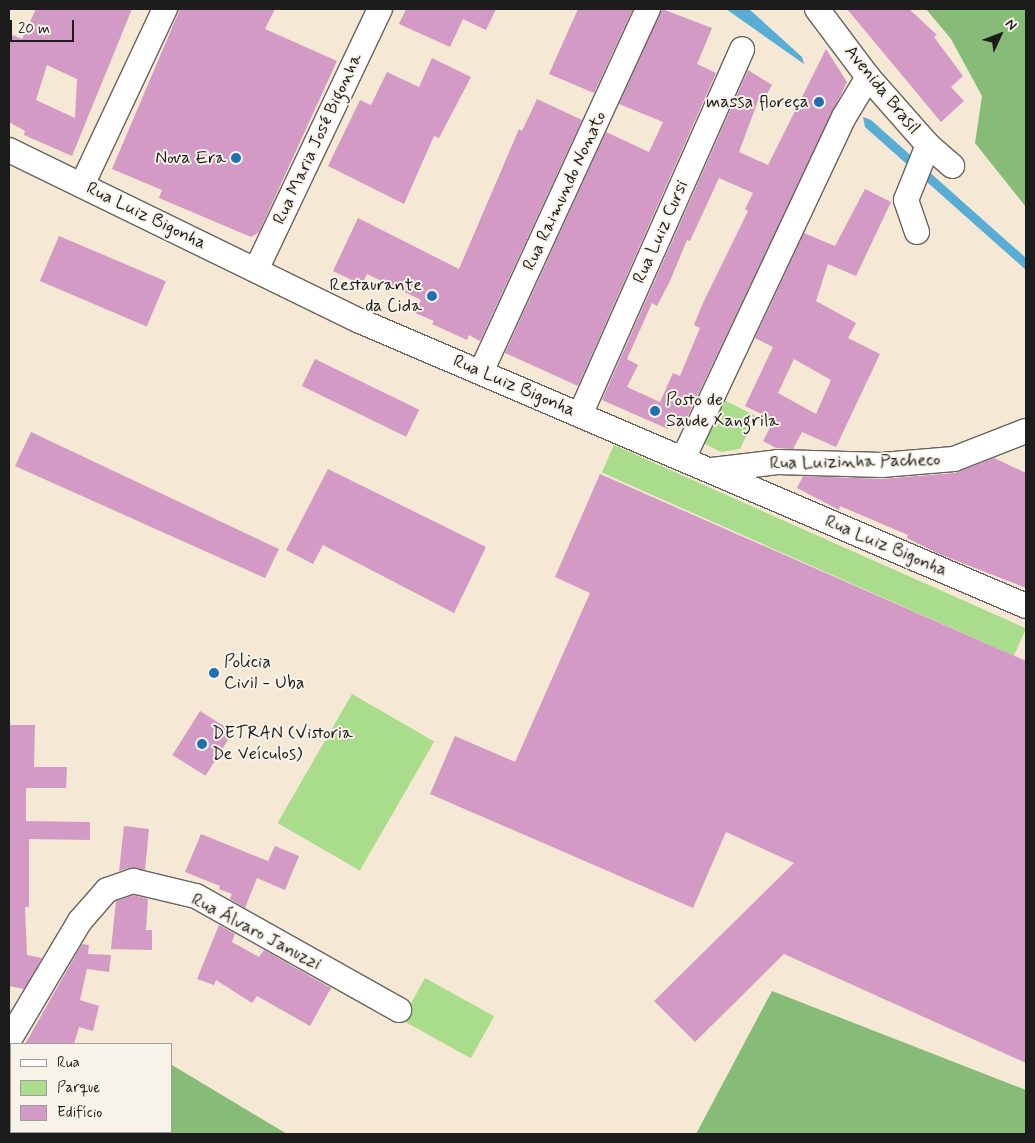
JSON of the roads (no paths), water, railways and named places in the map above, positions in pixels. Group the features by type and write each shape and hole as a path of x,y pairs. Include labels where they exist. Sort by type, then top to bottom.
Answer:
{"street":[{"path":"82,185 165,9"},
{"name":"Rua Maria José Bigonha","path":"256,270 380,9"},
{"name":"Rua Raimundo Nonato","path":"481,372 648,9"},
{"name":"Avenida Brasil","path":"818,9 925,150 952,166"},
{"name":"Rua Luiz Cursi","path":"580,415 742,49"},
{"path":"683,459 844,117 868,77"},
{"name":"Rua Luiz Bigonha","path":"9,150 360,321 1026,606"},
{"path":"917,232 906,200 925,150"},
{"name":"Rua Luizinha Pacheco","path":"709,470 778,462 882,465 954,459 1026,431"},
{"name":"Rua Álvaro Januzzi","path":"9,1040 80,920 106,890 133,881 196,896 399,1010"}],"water":[{"path":"726,9 749,9 802,57 804,64"},
{"path":"863,117 871,120 1026,258 1026,270 865,127"}],"place":[{"name":"massa floreça","path":"819,102"},
{"name":"Nova Era","path":"236,158"},
{"name":"Restaurante da Cida","path":"432,296"},
{"name":"Posto de Saude Xangrila","path":"655,411"},
{"name":"Policia Civil - Uba","path":"214,673"},
{"name":"DETRAN (Vistoria De Veículos)","path":"202,744"}]}
